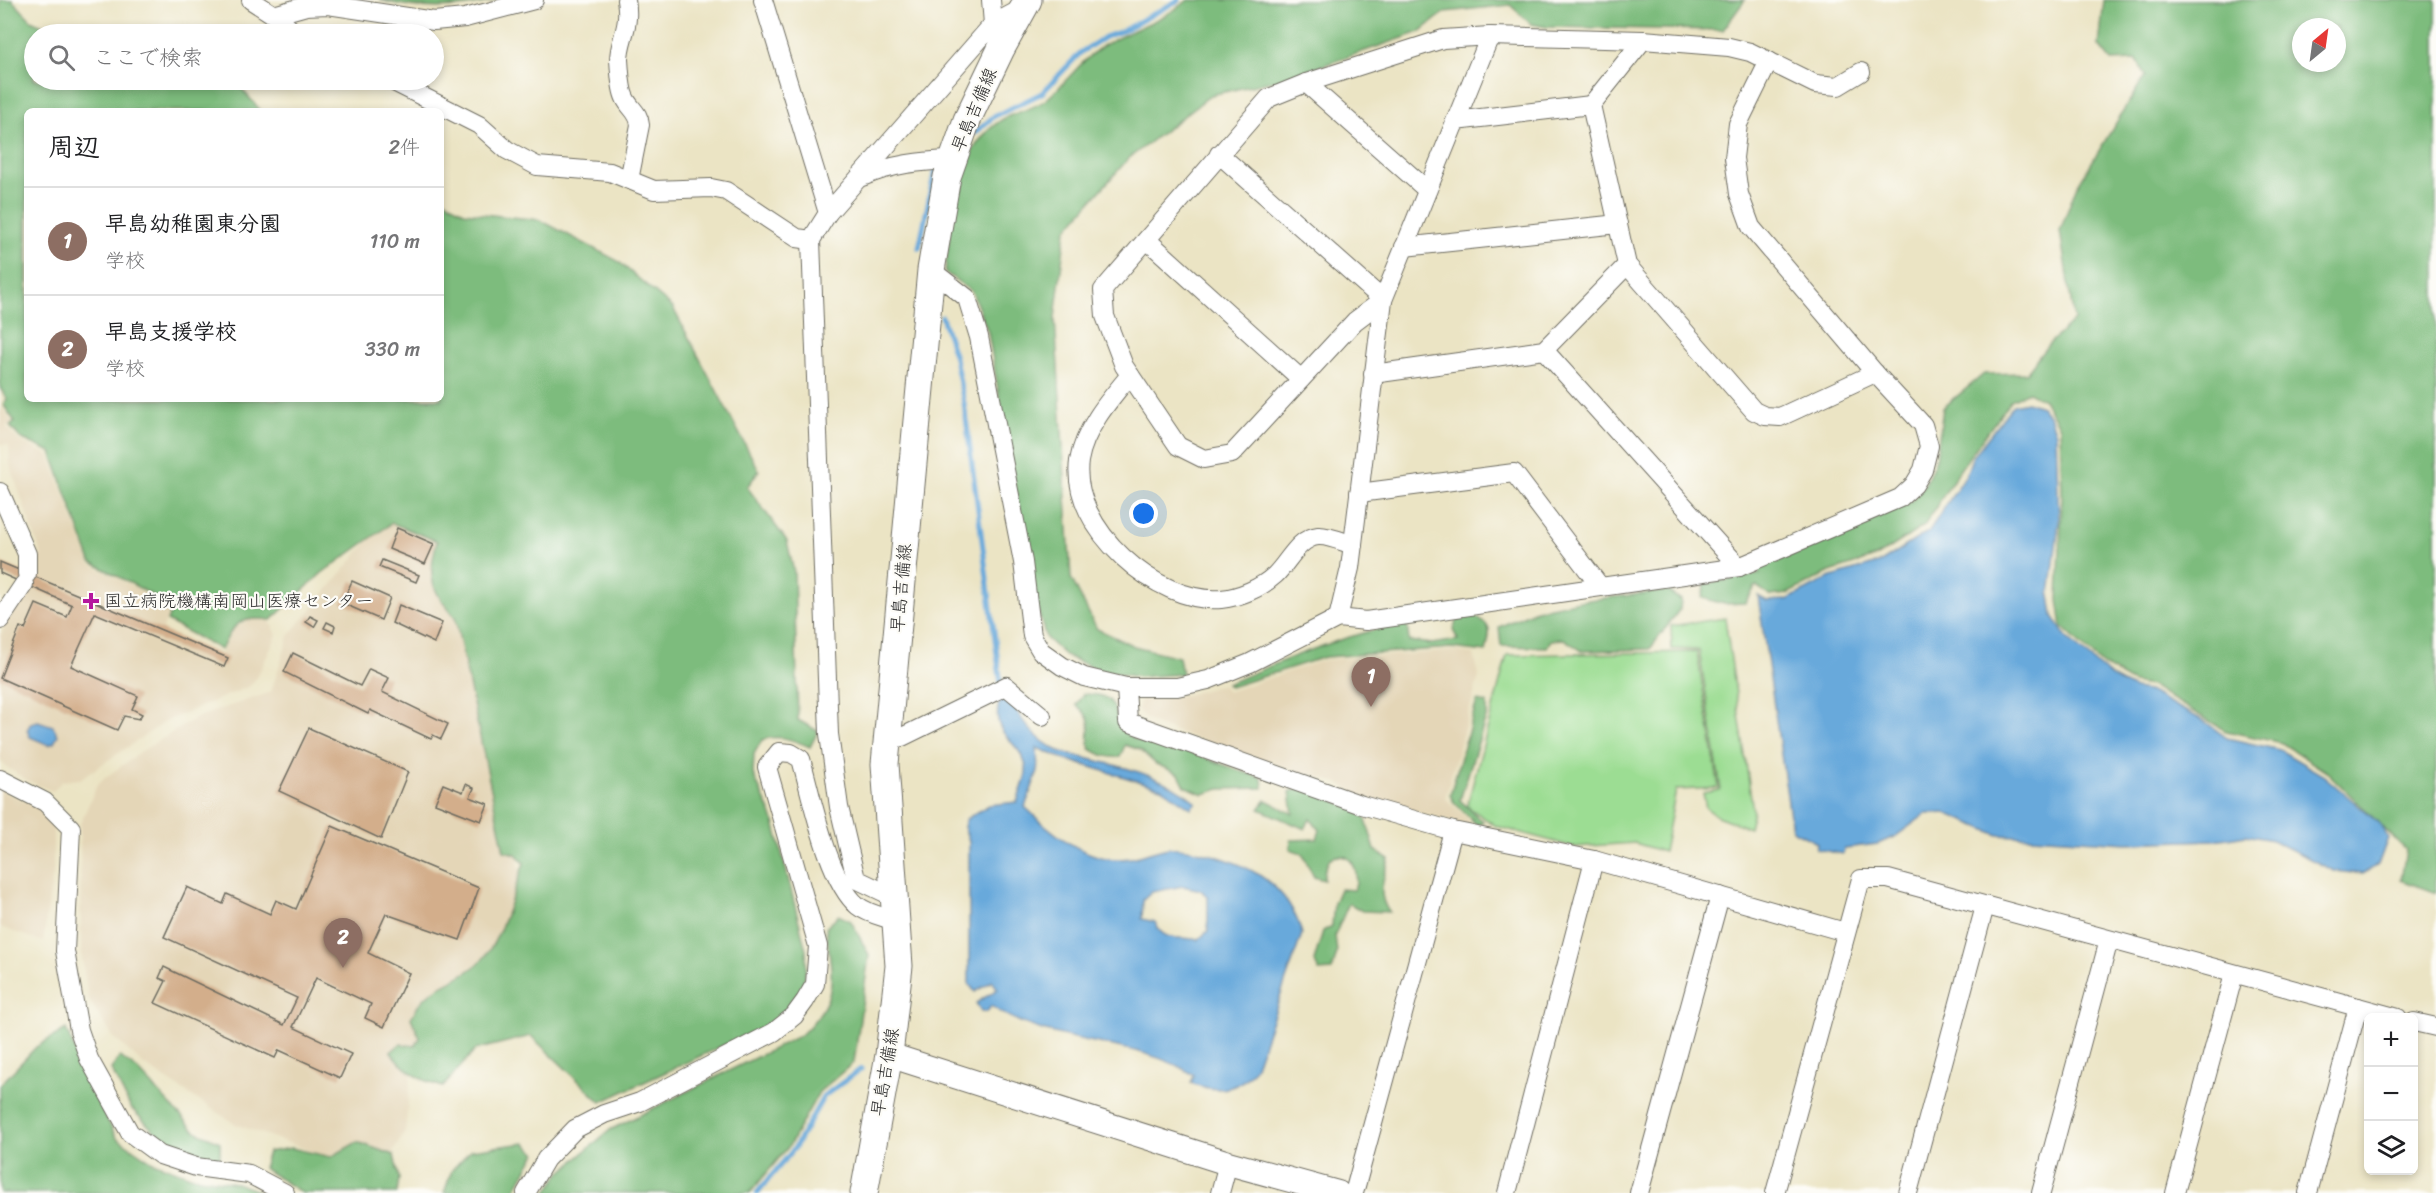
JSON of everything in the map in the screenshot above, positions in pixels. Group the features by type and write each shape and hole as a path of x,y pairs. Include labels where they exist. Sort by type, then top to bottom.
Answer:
{"main road":[{"name":"早島吉備線","path":"864,1193 889,1054 899,966 885,764 931,270 953,160 983,84 1025,5"}],"street":[{"path":"251,0 284,24"},
{"path":"274,15 306,6 328,5 434,21 465,18 534,0"},
{"path":"626,0 629,15 619,57 624,97 640,116 629,180"},
{"path":"763,0 828,213"},
{"path":"991,0 993,24"},
{"path":"896,910 856,879 839,807 829,734 812,240 828,213 993,24 1025,5"},
{"path":"1338,618 1350,568 1383,300 1490,36"},
{"path":"1383,300 1355,321 1232,454 1204,459 1178,446 1124,366 1105,316 1103,290 1269,99 1306,83 1443,39 1490,36 1643,40 1729,47 1769,61 1815,84 1838,86 1861,72"},
{"path":"1455,121 1591,105 1643,40"},
{"path":"931,270 967,298 979,337 1023,562 1032,636 1041,651 1062,666 1084,677 1126,687 1177,687 1208,680 1250,663 1338,618 1366,621 1599,585 1739,567 1900,498 1914,485 1923,470 1929,446 1923,424 1875,373 1751,226 1739,194 1734,158 1738,124 1769,61"},
{"path":"1306,83 1427,190"},
{"path":"410,90 479,125 507,150 537,166 610,172 654,190 711,188 726,192 797,238 812,240"},
{"path":"1591,105 1627,265 1754,411 1765,416 1780,417 1875,373"},
{"path":"1219,154 1383,300"},
{"path":"858,179 886,167 913,162 953,160"},
{"path":"1404,247 1618,225"},
{"path":"1147,240 1301,379"},
{"path":"1373,374 1544,351 1627,265"},
{"path":"1544,351 1739,567"},
{"path":"1130,375 1105,405 1087,439 1079,460 1079,489 1093,523 1112,546 1153,580 1185,596 1221,599 1252,591 1275,575 1306,539 1319,535 1353,544"},
{"path":"1359,493 1514,473 1599,585"},
{"path":"0,492 27,554 25,579 0,621"},
{"path":"1126,687 1128,722 1362,805 1453,831 1594,860 1845,932"},
{"path":"888,740 902,737 1000,688 1042,716"},
{"path":"526,1193 546,1159 575,1129 604,1113 640,1102 774,1032 794,1016 806,1001 815,984 818,946 788,837 768,780 767,767 779,752 791,753 801,759 821,833 841,885 859,906 896,910"},
{"path":"0,779 45,802 71,828 65,951 79,1030 89,1059 130,1133 160,1155 196,1167 249,1174 285,1193"},
{"path":"1354,1193 1453,831"},
{"path":"1507,1193 1594,860"},
{"path":"1775,1193 1861,879 1888,879 2382,1013"},
{"path":"1639,1193 1720,896"},
{"path":"1908,1193 1985,906"},
{"path":"2042,1193 2109,940"},
{"path":"2175,1193 2234,974"},
{"path":"2308,1193 2358,1007"},
{"path":"2418,1023 2436,1028"},
{"path":"889,1054 1228,1163 1280,1185 1338,1193"},
{"path":"1220,1193 1228,1163"}],"shaded area":[{"name":"国立病院機構南岡山医療センター","path":"0,405 12,422 6,427 19,441 49,455 90,564 171,607 162,631 220,655 233,629 250,619 270,621 277,635 257,677 250,686 168,720 80,779 62,781 53,791 28,781 5,766 0,759 0,635 34,577 35,556 42,556 10,466 9,445 0,444"},
{"path":"393,511 445,533 511,749 521,902 478,974 413,1057 405,1132 385,1165 354,1166 235,1124 143,1064 113,1037 89,1000 81,953 80,824 98,783 145,749 198,717 271,692 289,636"},
{"path":"1452,651 1474,654 1479,676 1445,798 1469,820 1468,825 1362,798 1339,783 1285,768 1163,727 1144,718 1138,709 1143,695 1183,696 1222,685 1227,692 1325,660"},
{"path":"0,790 35,806 53,826 53,873 43,942 0,927"}],"green space":[{"path":"0,0 12,0 31,20 40,24 24,24 24,90 243,90 258,108 24,108 24,402 444,402 444,200 464,212 540,220 618,261 673,308 759,471 747,487 787,541 794,572 798,720 818,731 810,747 786,739 762,740 754,754 753,774 773,818 806,950 804,982 790,1006 774,1022 601,1102 531,1036 475,1050 443,1087 428,1082 401,1064 391,1052 400,1044 415,1046 420,1038 411,1018 418,1007 433,991 478,964 493,944 506,916 524,863 516,854 504,851 455,617 440,598 433,582 432,564 437,541 392,523 322,573 271,620 252,619 239,623 230,633 221,650 167,621 173,606 91,562 51,452 20,438 10,426 15,422 3,404 7,399 0,388"},
{"path":"379,0 496,0 481,4 438,8 409,6"},
{"path":"1188,0 1745,0 1723,30 1547,27 1531,24 1510,5 1445,12 1420,32 1286,78 1211,95 1128,159 1066,230 1055,318 1071,578 1097,629 1134,646 1179,657 1182,674 1139,677 1101,671 1066,656 1046,638 1035,601 988,332 972,292 945,272 958,188 974,149 986,132 1003,119 1043,102 1099,48 1170,13"},
{"path":"2104,0 2436,0 2436,893 2401,880 2406,850 2328,773 2282,743 2226,731 2151,686 2133,683 2105,667 2062,627 2058,600 2062,493 2060,427 2044,400 2028,392 2011,400 1961,468 1924,526 1878,556 1830,572 1787,594 1771,596 1756,586 1745,603 1724,604 1702,598 1705,584 1760,574 1756,567 1911,502 1926,482 1936,459 1943,408 1984,374 2026,373 2047,346 2074,320 2060,231 2076,188 2145,76 2137,60 2111,61 2099,46"},
{"path":"1667,591 1681,600 1680,609 1650,649 1582,651 1564,639 1551,640 1547,647 1501,646 1499,627 1536,610 1580,601"},
{"path":"1472,615 1484,622 1489,629 1486,652 1451,648 1325,657 1230,687 1227,684 1338,641 1407,623 1409,641 1432,644 1458,640 1453,630 1457,620"},
{"path":"1725,618 1753,811 1749,828 1717,816 1706,808 1703,793 1721,790 1699,650 1672,649 1671,626"},
{"path":"1697,652 1719,788 1676,790 1664,852 1635,843 1574,847 1496,826 1467,806 1507,655"},
{"path":"1083,694 1107,698 1124,732 1133,738 1146,743 1187,751 1262,778 1263,788 1220,789 1203,794 1185,786 1179,774 1156,764 1140,750 1125,745 1120,757 1116,757 1105,756 1090,749 1089,721 1076,705"},
{"path":"1477,701 1487,703 1487,714 1460,800 1483,822 1478,826 1450,795"},
{"path":"1303,789 1357,809 1366,820 1375,850 1389,859 1382,893 1389,912 1362,911 1349,903 1335,935 1337,953 1332,970 1319,971 1314,961 1323,931 1332,926 1334,903 1340,889 1354,890 1356,876 1353,864 1344,857 1330,858 1324,872 1324,880 1314,877 1302,853 1290,849 1291,840 1317,839 1320,830 1310,819 1305,829 1259,809 1266,800 1293,814 1290,791"},
{"path":"838,915 851,921 869,955 854,1062 819,1092 789,1146 750,1193 546,1193 560,1173 610,1130 801,1035 814,1022 828,998 831,974 826,928"},
{"path":"66,1029 90,1087 117,1138 153,1162 193,1177 236,1183 263,1193 0,1193 0,1085 36,1047"},
{"path":"120,1057 138,1070 195,1131 220,1142 220,1158 201,1159 154,1131 131,1108 111,1069"},
{"path":"357,1142 394,1155 399,1178 397,1193 302,1193 263,1168 268,1152 291,1148 331,1157"},
{"path":"525,1143 536,1153 513,1193 444,1193 452,1170 471,1150"}],"water":[{"path":"2027,402 2041,407 2050,416 2056,434 2059,522 2050,595 2053,616 2066,637 2110,676 2134,689 2148,691 2204,721 2227,738 2280,750 2324,776 2382,826 2388,838 2378,865 2363,874 2334,871 2272,840 2246,835 2215,840 2127,843 1998,835 1946,813 1926,814 1896,836 1878,844 1845,848 1842,854 1816,849 1817,843 1792,830 1758,596 1767,601 1787,600 1829,578 1881,562 1929,531 1966,475 1972,458 2013,405"},
{"path":"1001,696 1008,696 1028,727 1041,740 1057,750 1150,776 1174,787 1196,802 1191,808 1161,788 1064,759 1037,748 1038,771 1025,807 1066,841 1090,853 1115,859 1130,858 1173,848 1205,853 1252,871 1278,890 1288,902 1302,934 1256,1066 1243,1081 1219,1089 1201,1086 1191,1083 1194,1075 1145,1054 1039,1029 991,1006 987,1012 981,1011 976,1003 998,989 992,981 975,992 969,984 969,841 964,827 966,819 989,805 1017,802 1026,770 1022,756 1001,728 998,710","holes":["1183,886 1201,890 1208,898 1208,931 1198,940 1167,936 1158,929 1155,922 1142,919 1143,900 1152,892"]},
{"path":"38,721 53,726 58,735 54,743 49,745 30,737 27,730 31,723"}],"building":[{"path":"397,528 434,544 425,564 389,549"},
{"path":"382,560 419,575 416,582 379,567"},
{"path":"0,562 228,658 224,667 95,613 71,666 138,696 132,709 142,714 139,719 124,716 117,730 0,678 20,627 25,629 36,604 67,617 72,605 0,573"},
{"path":"352,581 390,598 381,620 342,603"},
{"path":"399,605 442,623 434,643 392,623"},
{"path":"310,616 318,620 314,627 306,622"},
{"path":"327,622 335,626 333,632 324,628"},
{"path":"293,653 360,686 369,669 389,678 382,692 448,724 441,739 433,735 431,739 370,710 368,714 284,672"},
{"path":"309,728 408,772 381,839 279,791"},
{"path":"443,784 463,792 466,784 474,788 470,797 488,804 481,821 435,803"},
{"path":"332,826 479,888 460,940 386,914 368,953 409,973 384,1027 365,1018 371,1004 316,978 293,1027 351,1054 340,1078 279,1050 275,1058 155,1003 166,981 159,978 164,967 284,1025 297,998 164,937 187,887 223,904 227,894 270,914 276,900 296,909"}],"waterway":[{"path":"975,133 993,117 1042,93 1081,52 1105,37 1122,31 1179,0"},
{"path":"919,248 935,170"},
{"path":"942,317 955,358 964,403 1001,685"},
{"path":"757,1193 794,1149 824,1096 861,1069"}],"place":[{"name":"国立病院機構南岡山医療センター","path":"91,601"},
{"name":"早島幼稚園東分園","path":"1371,707"},
{"name":"早島支援学校","path":"343,968"}]}
